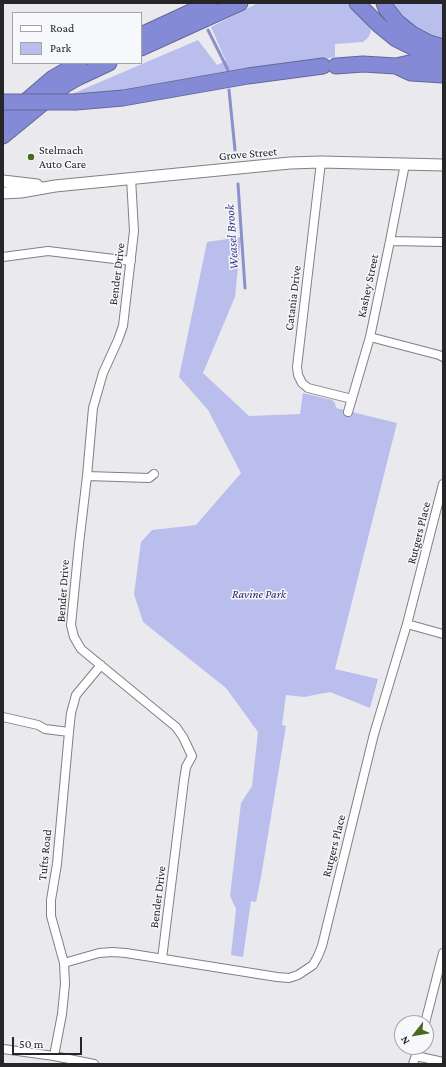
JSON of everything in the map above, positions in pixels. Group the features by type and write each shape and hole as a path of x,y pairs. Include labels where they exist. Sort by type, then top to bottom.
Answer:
{"highway":[{"path":"175,19 200,3"},
{"path":"142,35 210,3"},
{"path":"142,48 240,3"},
{"path":"357,3 376,23 396,39 420,51 443,57"},
{"path":"384,3 392,15 408,31 424,41 443,47"},
{"path":"3,102 76,102 123,98 255,75 329,66 363,64 396,66 414,62 443,64"},
{"path":"3,121 53,78 77,64"},
{"path":"3,136 65,85 107,64"},
{"path":"396,66 411,73 443,75"},
{"path":"3,146 29,115"}],"street":[{"name":"Grove Street","path":"3,193 22,192 55,186 274,164 321,162 443,166"},
{"name":"Catania Drive","path":"321,162 297,367 298,375 302,383 308,388 352,399"},
{"name":"Kashey Street","path":"348,412 370,337 405,164"},
{"name":"Bender Drive","path":"131,178 134,231 131,260 122,326 118,340 103,373 93,408 71,625 74,637 81,648 176,727 184,737 192,756 186,767 162,959"},
{"name":"Grove Street","path":"3,181 29,185 55,186"},
{"path":"390,241 443,242"},
{"path":"3,257 48,252 131,260"},
{"path":"370,337 443,357"},
{"path":"87,476 149,478 154,474"},
{"name":"Rutgers Place","path":"64,963 99,953 126,952 277,978 289,978 298,975 313,965 322,946 374,734 407,624 443,484"},
{"path":"407,624 443,634"},
{"name":"Tufts Road","path":"54,1056 65,995 65,984 64,963 52,916 51,900 57,864 71,713 76,695 101,665"},
{"path":"3,717 38,725 45,729 69,732"},
{"path":"427,1015 443,953"},
{"path":"3,1049 54,1056 94,1064"},
{"path":"415,1060 443,1062"}],"green space":[{"path":"258,3 351,3 370,26 371,32 368,38 363,42 335,44 335,57 103,98 65,97 198,40 217,65 226,61 211,27"},
{"path":"390,3 443,3 443,41 434,39 410,26"},
{"name":"Ravine Park","path":"241,237 235,297 203,373 249,416 300,414 303,393 332,400 335,403 336,408 397,423 335,669 378,679 370,708 330,692 304,697 286,695 282,725 286,726 261,877 256,902 251,901 243,957 231,955 236,909 230,896 241,803 252,786 258,732 226,688 143,622 134,594 141,542 152,530 196,525 241,473 208,410 179,377 207,242"}],"waterway":[{"name":"Weasel Brook","path":"208,30 228,70"},
{"name":"Weasel Brook","path":"229,90 235,150"},
{"name":"Weasel Brook","path":"238,184 245,288"}],"place":[{"name":"Stelmach Auto Care","path":"31,157"}]}
